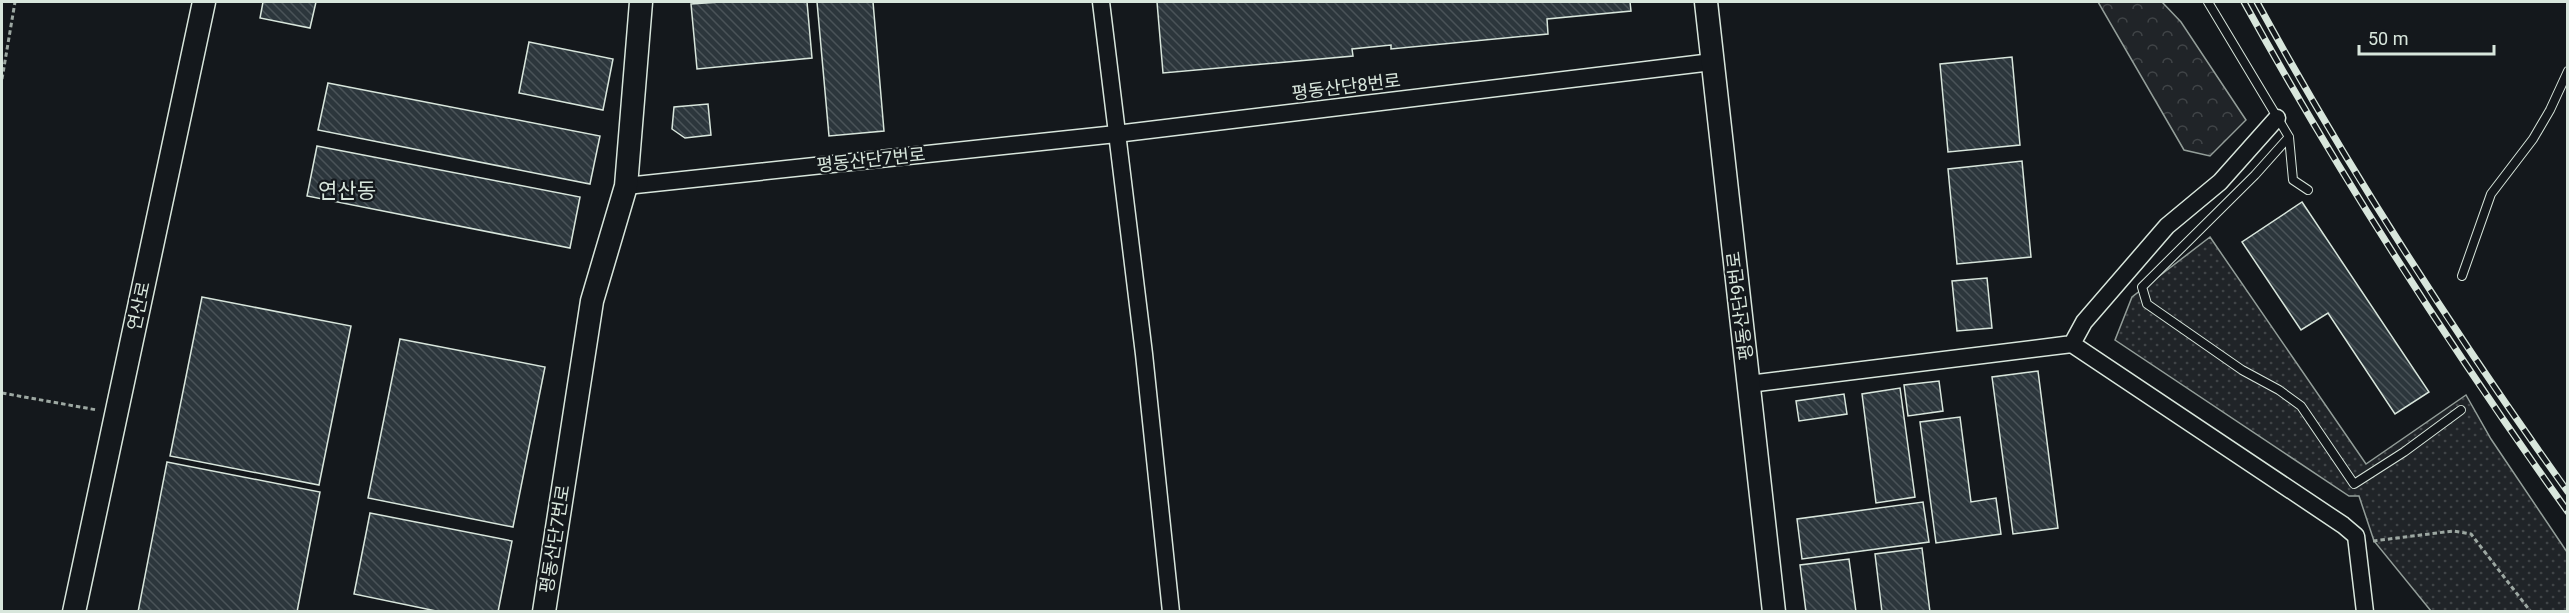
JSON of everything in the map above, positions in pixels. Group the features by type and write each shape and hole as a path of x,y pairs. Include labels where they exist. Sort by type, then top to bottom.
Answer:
{"street":[{"name":"연산로","path":"74,612 204,2"},
{"name":"평동산단7번로","path":"544,612 592,302 626,186 641,2"},
{"path":"1101,2 1144,354 1171,612"},
{"name":"평동산단9번로","path":"1706,2 1774,612"},
{"name":"평동산단8번로","path":"1116,134 1713,62"},
{"path":"2072,344 2084,322 2167,226 2220,182 2277,118"},
{"name":"평동산단7번로","path":"626,186 1116,134"},
{"path":"1749,384 2072,344 2343,525 2356,536 2365,612"}],"lane":[{"path":"2208,2 2289,137 2293,180 2308,190"},
{"path":"2462,276 2491,194 2533,139 2550,110 2568,71"},
{"path":"2289,137 2255,175 2142,287 2147,304 2242,370 2279,390 2301,406 2354,484 2461,410"}],"path":[{"path":"2,79 15,2"},
{"path":"2,393 116,414"},
{"path":"2356,543 2453,531 2471,534 2531,612"}],"green space":[{"path":"2098,2 2162,2 2181,22 2246,120 2210,156 2184,150"},
{"path":"2210,237 2366,464 2466,395 2491,439 2567,552 2567,611 2431,611 2374,541 2359,496 2349,496 2115,340 2132,297"}],"building":[{"path":"263,2 316,2 310,28 260,18"},
{"path":"807,2 812,58 697,69 691,4"},
{"path":"817,2 873,2 884,131 829,136"},
{"path":"1157,2 1630,2 1631,11 1547,19 1548,34 1391,49 1391,45 1352,49 1353,56 1163,73"},
{"path":"529,42 613,59 603,110 519,93"},
{"path":"2012,57 2020,145 1948,152 1940,64"},
{"path":"328,83 600,136 590,184 318,130"},
{"path":"708,104 711,135 685,138 672,129 674,107"},
{"path":"317,146 580,197 570,248 307,196"},
{"path":"2022,161 2031,257 1957,264 1948,169"},
{"path":"2302,202 2429,392 2395,414 2328,313 2301,330 2242,242"},
{"path":"1987,278 1992,328 1957,331 1952,281"},
{"path":"202,297 351,326 319,485 170,456"},
{"path":"400,339 545,367 513,527 368,498"},
{"path":"2038,371 2058,528 2013,534 1992,377"},
{"path":"1939,381 1943,411 1908,416 1904,385"},
{"path":"1900,388 1915,497 1876,503 1862,394"},
{"path":"1844,394 1847,414 1799,421 1796,401"},
{"path":"1960,417 1971,502 1996,498 2001,534 1936,543 1920,422"},
{"path":"167,462 320,492 297,612 138,612"},
{"path":"1923,502 1929,542 1802,559 1797,519"},
{"path":"370,513 512,541 498,612 441,612 354,594"},
{"path":"1922,548 1930,612 1882,612 1875,554"},
{"path":"1849,559 1856,612 1806,612 1800,565"}],"railway":[{"path":"2244,2 2319,133 2398,262 2568,512"},
{"path":"2257,2 2329,128 2405,252 2485,373 2568,492"}],"district":[{"name":"연산동","path":"347,191"}]}
